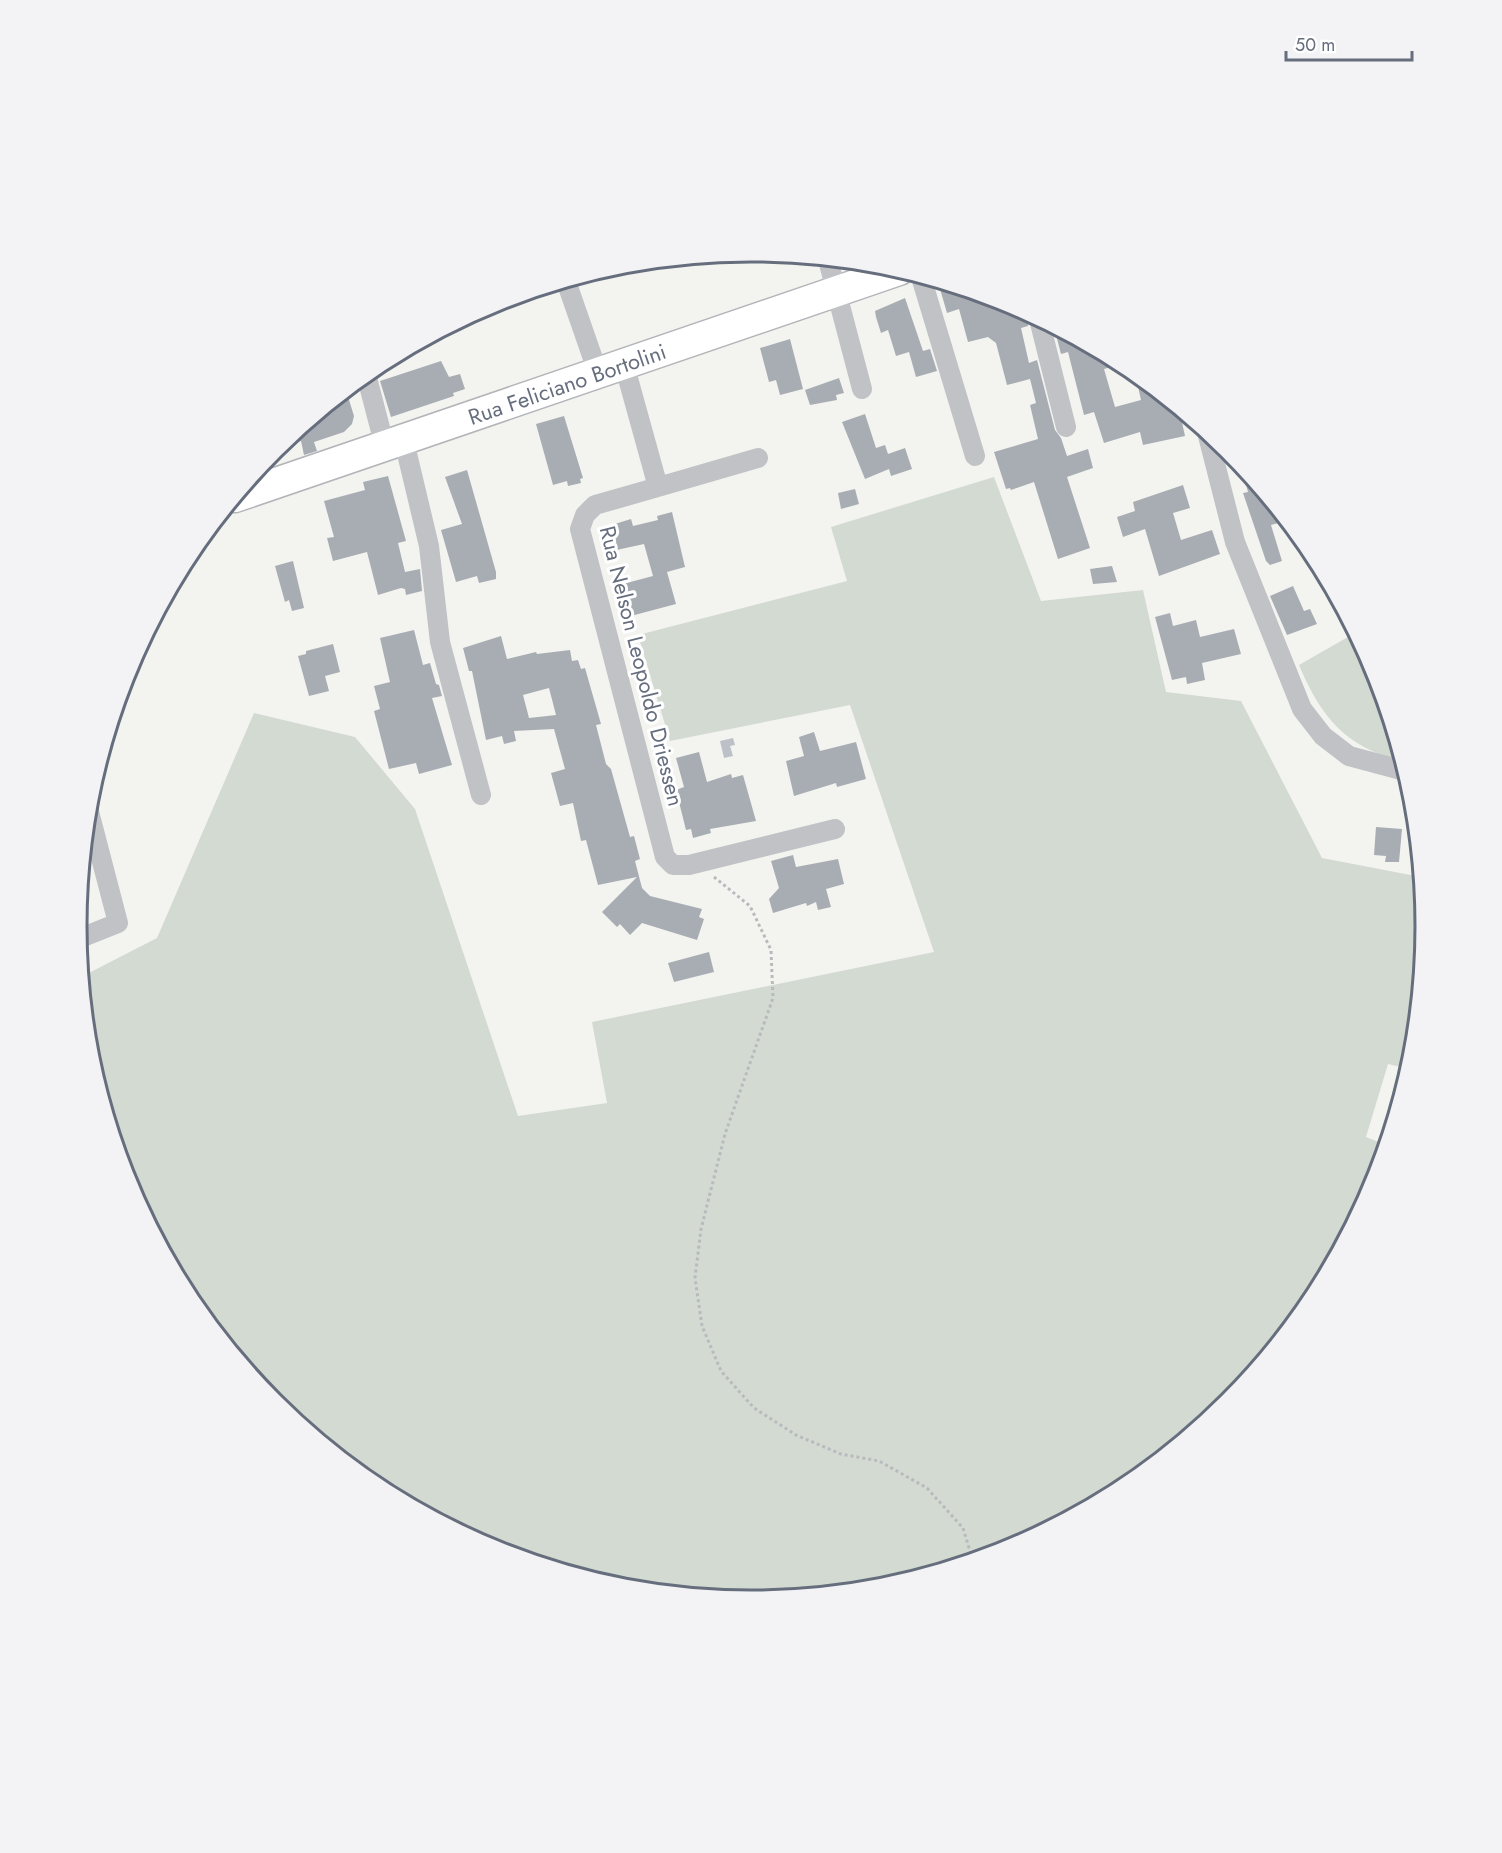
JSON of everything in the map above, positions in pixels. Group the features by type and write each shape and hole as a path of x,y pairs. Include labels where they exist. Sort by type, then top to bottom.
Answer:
{"main road":[{"name":"Rua Feliciano Bortolini","path":"249,492 883,275"}],"street":[{"path":"830,267 862,389"},
{"path":"924,285 975,456"},
{"path":"570,288 611,369 658,487"},
{"path":"1042,329 1065,427"},
{"path":"370,383 395,444 429,546 440,642 481,795"},
{"path":"1211,448 1235,542 1302,709 1323,736 1349,756 1395,768"},
{"name":"Rua Nelson Leopoldo Driessen","path":"689,865 673,865 665,857 579,530 585,515 595,505 758,458"},
{"path":"689,865 835,829"},
{"path":"87,935 118,923 94,832"}],"path":[{"path":"689,865 718,880 750,906 771,950 773,998 755,1042 725,1134 701,1229 695,1278 702,1326 721,1371 754,1408 796,1435 841,1454 879,1461 927,1488 963,1528 970,1553"}],"shaded area":[{"path":"994,477 1041,601 1143,590 1166,692 1241,701 1322,858 1413,875 1414,970 1402,1056 1399,1067 1388,1064 1366,1137 1379,1142 1364,1181 1347,1220 1303,1295 1278,1331 1221,1396 1189,1426 1120,1479 1083,1502 1005,1540 923,1568 881,1578 838,1585 751,1590 664,1585 621,1578 579,1568 497,1540 419,1502 382,1479 313,1426 252,1364 224,1331 199,1295 155,1220 138,1181 122,1140 110,1098 100,1056 88,973 157,938 254,713 355,737 415,809 518,1116 607,1103 592,1022 934,952 850,705 670,741 638,635 847,581 831,527"},
{"path":"1349,637 1380,713 1393,758 1365,747 1337,727 1316,700 1299,665"},
{"path":"733,738 735,745 730,746 733,756 724,758 720,741"}],"building":[{"path":"940,291 1028,323 1028,326 1021,328 1029,363 1037,360 1055,430 1061,438 1067,456 1088,449 1093,468 1067,477 1090,548 1058,559 1034,482 1011,490 1006,489 994,452 1038,439 1030,405 1036,403 1030,379 1007,385 996,343 988,337 968,342 959,309 947,313"},
{"path":"905,298 923,351 930,349 937,371 916,377 909,352 896,356 888,330 881,333 875,311"},
{"path":"1057,337 1109,367 1104,369 1115,407 1141,400 1138,388 1182,421 1185,436 1143,445 1140,432 1104,443 1094,412 1084,415 1068,352 1061,354"},
{"path":"790,339 803,389 780,395 776,380 769,382 760,348"},
{"path":"441,361 449,377 460,374 465,389 453,393 454,396 391,417 380,381"},
{"path":"839,378 844,393 836,395 837,400 810,405 805,390"},
{"path":"349,399 354,416 352,424 344,432 314,442 317,451 304,455 301,441 297,442"},
{"path":"865,414 876,448 885,445 888,454 905,448 912,469 891,476 889,469 865,479 842,422"},
{"path":"564,416 583,478 580,479 581,483 568,486 567,481 553,485 536,424"},
{"path":"467,470 496,572 496,579 479,583 477,576 456,582 441,530 462,524 445,477"},
{"path":"388,476 406,541 398,543 405,572 420,569 422,591 406,595 405,589 401,588 378,595 367,552 333,561 327,538 334,537 324,501 365,490 363,482"},
{"path":"1183,485 1190,508 1173,513 1181,540 1212,530 1220,554 1159,576 1145,529 1123,537 1117,517 1135,511 1133,502"},
{"path":"1246,485 1279,523 1271,525 1282,561 1270,565 1266,561 1243,493 1248,492"},
{"path":"855,489 859,504 841,509 838,493"},
{"path":"672,512 685,567 667,572 676,604 627,617 619,585 653,576 644,544 612,551 605,527 631,519 633,526 658,520 657,516"},
{"path":"293,561 304,608 292,611 289,600 285,602 275,566"},
{"path":"1112,566 1117,582 1093,584 1090,569"},
{"path":"1293,586 1304,611 1310,609 1317,624 1287,635 1270,596"},
{"path":"1170,613 1173,626 1196,620 1200,637 1234,629 1241,654 1202,663 1205,680 1187,684 1186,677 1172,680 1155,617"},
{"path":"414,630 423,665 430,663 436,684 439,685 442,696 432,698 452,765 419,774 416,763 389,769 374,711 380,709 374,686 390,682 380,638"},
{"path":"501,636 507,659 536,652 537,654 570,650 572,661 578,660 581,669 585,668 601,724 596,725 606,764 611,769 630,837 634,836 640,859 635,861 642,888 650,896 702,909 699,917 704,919 697,940 642,923 630,935 620,924 617,927 602,912 637,877 598,885 586,840 581,841 573,803 560,806 551,773 565,769 554,729 514,731 516,741 504,744 502,736 486,740 472,671 469,671 463,648","holes":["549,688 556,715 529,718 523,695"]},
{"path":"333,644 340,672 325,676 329,691 309,696 298,656 306,654 306,651"},
{"path":"814,732 820,751 856,742 866,779 837,787 836,783 794,796 786,761 804,756 799,737"},
{"path":"699,752 707,782 731,774 732,778 743,775 756,821 710,829 711,833 693,838 691,829 686,830 676,790 684,787 676,758"},
{"path":"1376,827 1402,829 1399,862 1385,862 1386,856 1374,855"},
{"path":"793,855 796,867 838,859 844,884 826,889 831,907 818,910 816,902 807,906 806,903 773,913 769,899 779,888 771,861"},
{"path":"709,952 714,972 674,982 668,963"}]}
